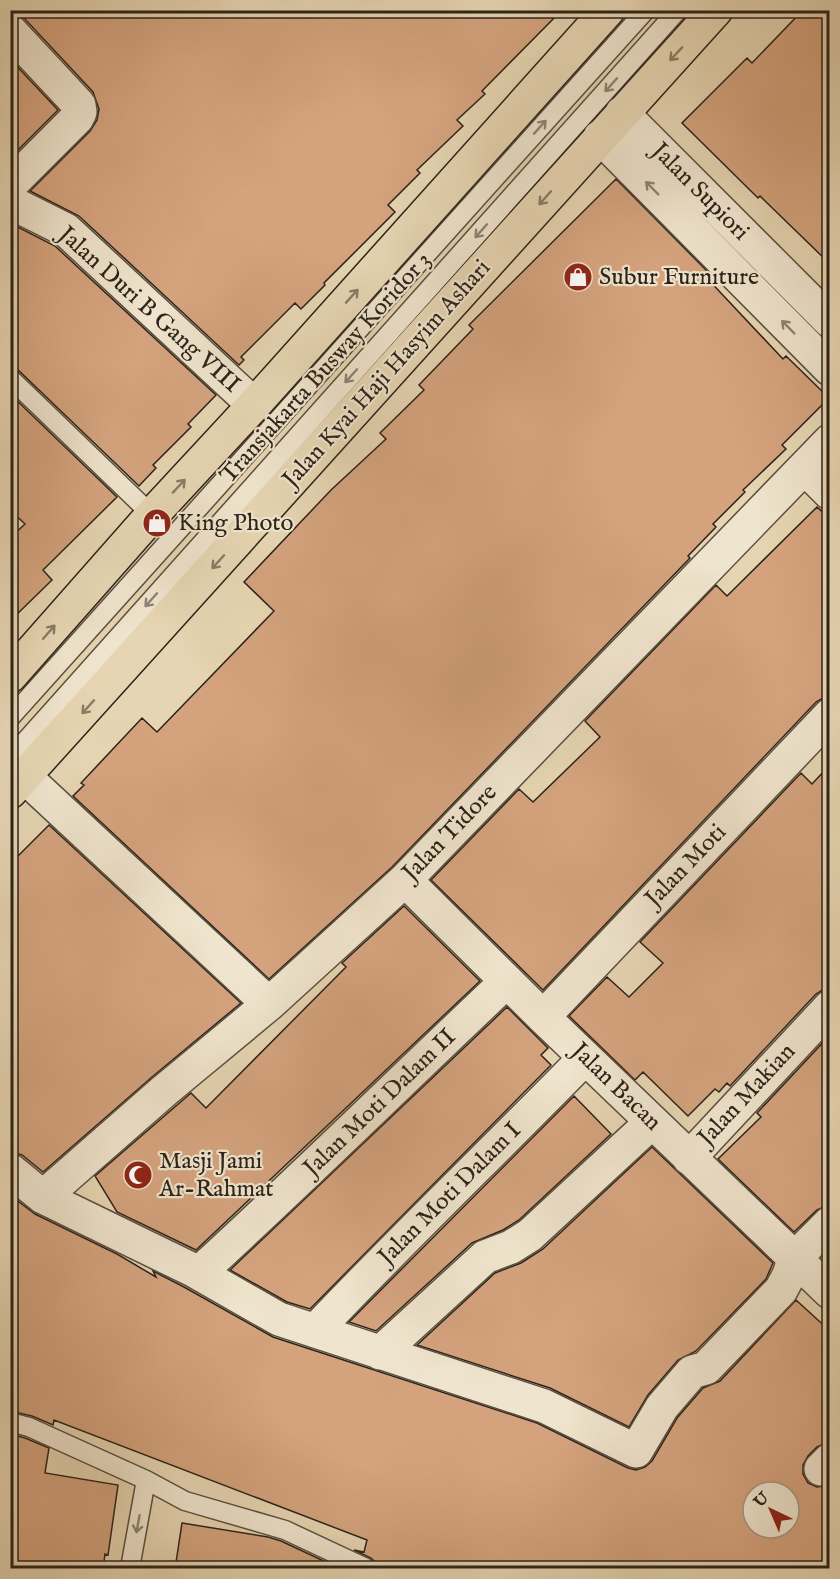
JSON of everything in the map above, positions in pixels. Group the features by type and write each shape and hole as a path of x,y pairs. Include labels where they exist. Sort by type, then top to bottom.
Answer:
{"main road":[{"path":"10,676 152,515 254,405 608,10"},
{"name":"Jalan Kyai Haji Hasyim Ashari","path":"15,776 611,125 704,14"}],"street":[{"path":"10,31 79,105 80,112 77,118 10,185"},
{"name":"Jalan Supiori","path":"611,125 830,321"},
{"name":"Jalan Supiori","path":"611,125 830,369"},
{"name":"Jalan Duri B Gang VIII","path":"10,202 66,230 254,405"},
{"name":"Jalan Tidore","path":"43,1197 164,1091 269,1004 405,880 830,441"},
{"path":"805,468 830,493"},
{"name":"Jalan Moti","path":"543,1017 830,715"},
{"path":"15,776 269,1004"},
{"name":"Jalan Bacan","path":"405,880 585,1058 830,1292"},
{"name":"Jalan Moti Dalam II","path":"199,1273 297,1183 396,1085 507,981"},
{"name":"Jalan Makian","path":"689,1158 830,1007"},
{"name":"Jalan Moti Dalam I","path":"315,1331 375,1267 461,1185 585,1058"},
{"path":"380,1353 485,1257 511,1247 530,1235 652,1122"},
{"path":"10,1170 43,1197 199,1273 279,1319 544,1406 636,1451 662,1407 690,1375 706,1368 781,1290 794,1258 830,1223"}],"lane":[{"name":"Transjakarta Busway Koridor 3","path":"10,718 646,10"},
{"name":"Transjakarta Busway Koridor 3","path":"15,776 704,14"},
{"path":"10,378 152,515"},
{"path":"10,1422 29,1427 146,1480 185,1501 285,1530 364,1568"},
{"path":"130,1569 146,1480"}],"building":[{"path":"10,10 562,10 482,91 485,94 457,120 463,126 417,170 420,173 388,205 395,212 301,309 295,303 241,357 244,360 239,365 79,216 30,191 90,131 97,120 99,109 93,92 24,18 16,13 10,13"},
{"path":"803,10 830,10 830,264 760,196 758,198 682,123 747,58 752,63"},
{"path":"10,59 58,110 10,158"},
{"path":"616,179 707,271 704,275 783,359 786,356 829,398 782,445 786,449 743,490 745,492 713,524 716,527 688,556 690,558 392,867 269,979 73,796 84,785 81,783 142,718 157,732 274,611 244,582 331,490 386,439 380,433 424,390 419,385 473,329 469,325"},
{"path":"10,223 55,246 216,395 188,424 191,427 153,465 156,468 139,486 18,370 10,367"},
{"path":"10,394 117,497 43,570 52,580 10,621 10,538 25,524 10,510"},
{"path":"817,507 830,519 830,694 816,702 543,990 431,880 519,789 533,802 600,737 585,721 716,585 727,596"},
{"path":"830,765 830,989 824,989 816,994 730,1086 727,1083 719,1092 715,1089 688,1116 643,1072 635,1080 569,1016 607,977 629,997 663,963 640,942 801,773 812,784"},
{"path":"49,825 241,1003 43,1172 22,1155 10,1152 10,864"},
{"path":"404,906 480,981 196,1250 117,1212 95,1176 191,1093 206,1108 346,967 342,963"},
{"path":"507,1007 548,1048 541,1055 551,1065 310,1309 287,1302 230,1270"},
{"path":"830,1035 830,1205 817,1210 794,1232 718,1159 761,1117 757,1113"},
{"path":"574,1096 611,1134 519,1220 503,1230 472,1243 376,1331 349,1322"},
{"path":"652,1147 773,1263 766,1279 696,1351 678,1360 648,1395 629,1427 550,1388 417,1345 495,1273 521,1263 543,1249"},
{"path":"10,1195 35,1214 117,1254 156,1277 153,1271 184,1287 273,1337 537,1423 636,1470 652,1461 677,1418 703,1388 720,1381 796,1300 830,1331 830,1442 817,1447 808,1456 803,1465 803,1474 808,1483 817,1487 830,1485 830,1569 389,1569 378,1564 377,1569 371,1558 354,1550 364,1552 367,1540 54,1420 53,1425 32,1416 10,1411"},
{"path":"10,1434 49,1448 45,1473 118,1485 108,1555 105,1554 103,1569 10,1569"},
{"path":"182,1523 268,1537 341,1569 175,1569"}],"place":[{"name":"Subur Furniture","path":"578,277"},
{"name":"King Photo","path":"157,523"},
{"name":"Masji Jami Ar-Rahmat","path":"138,1175"}]}
